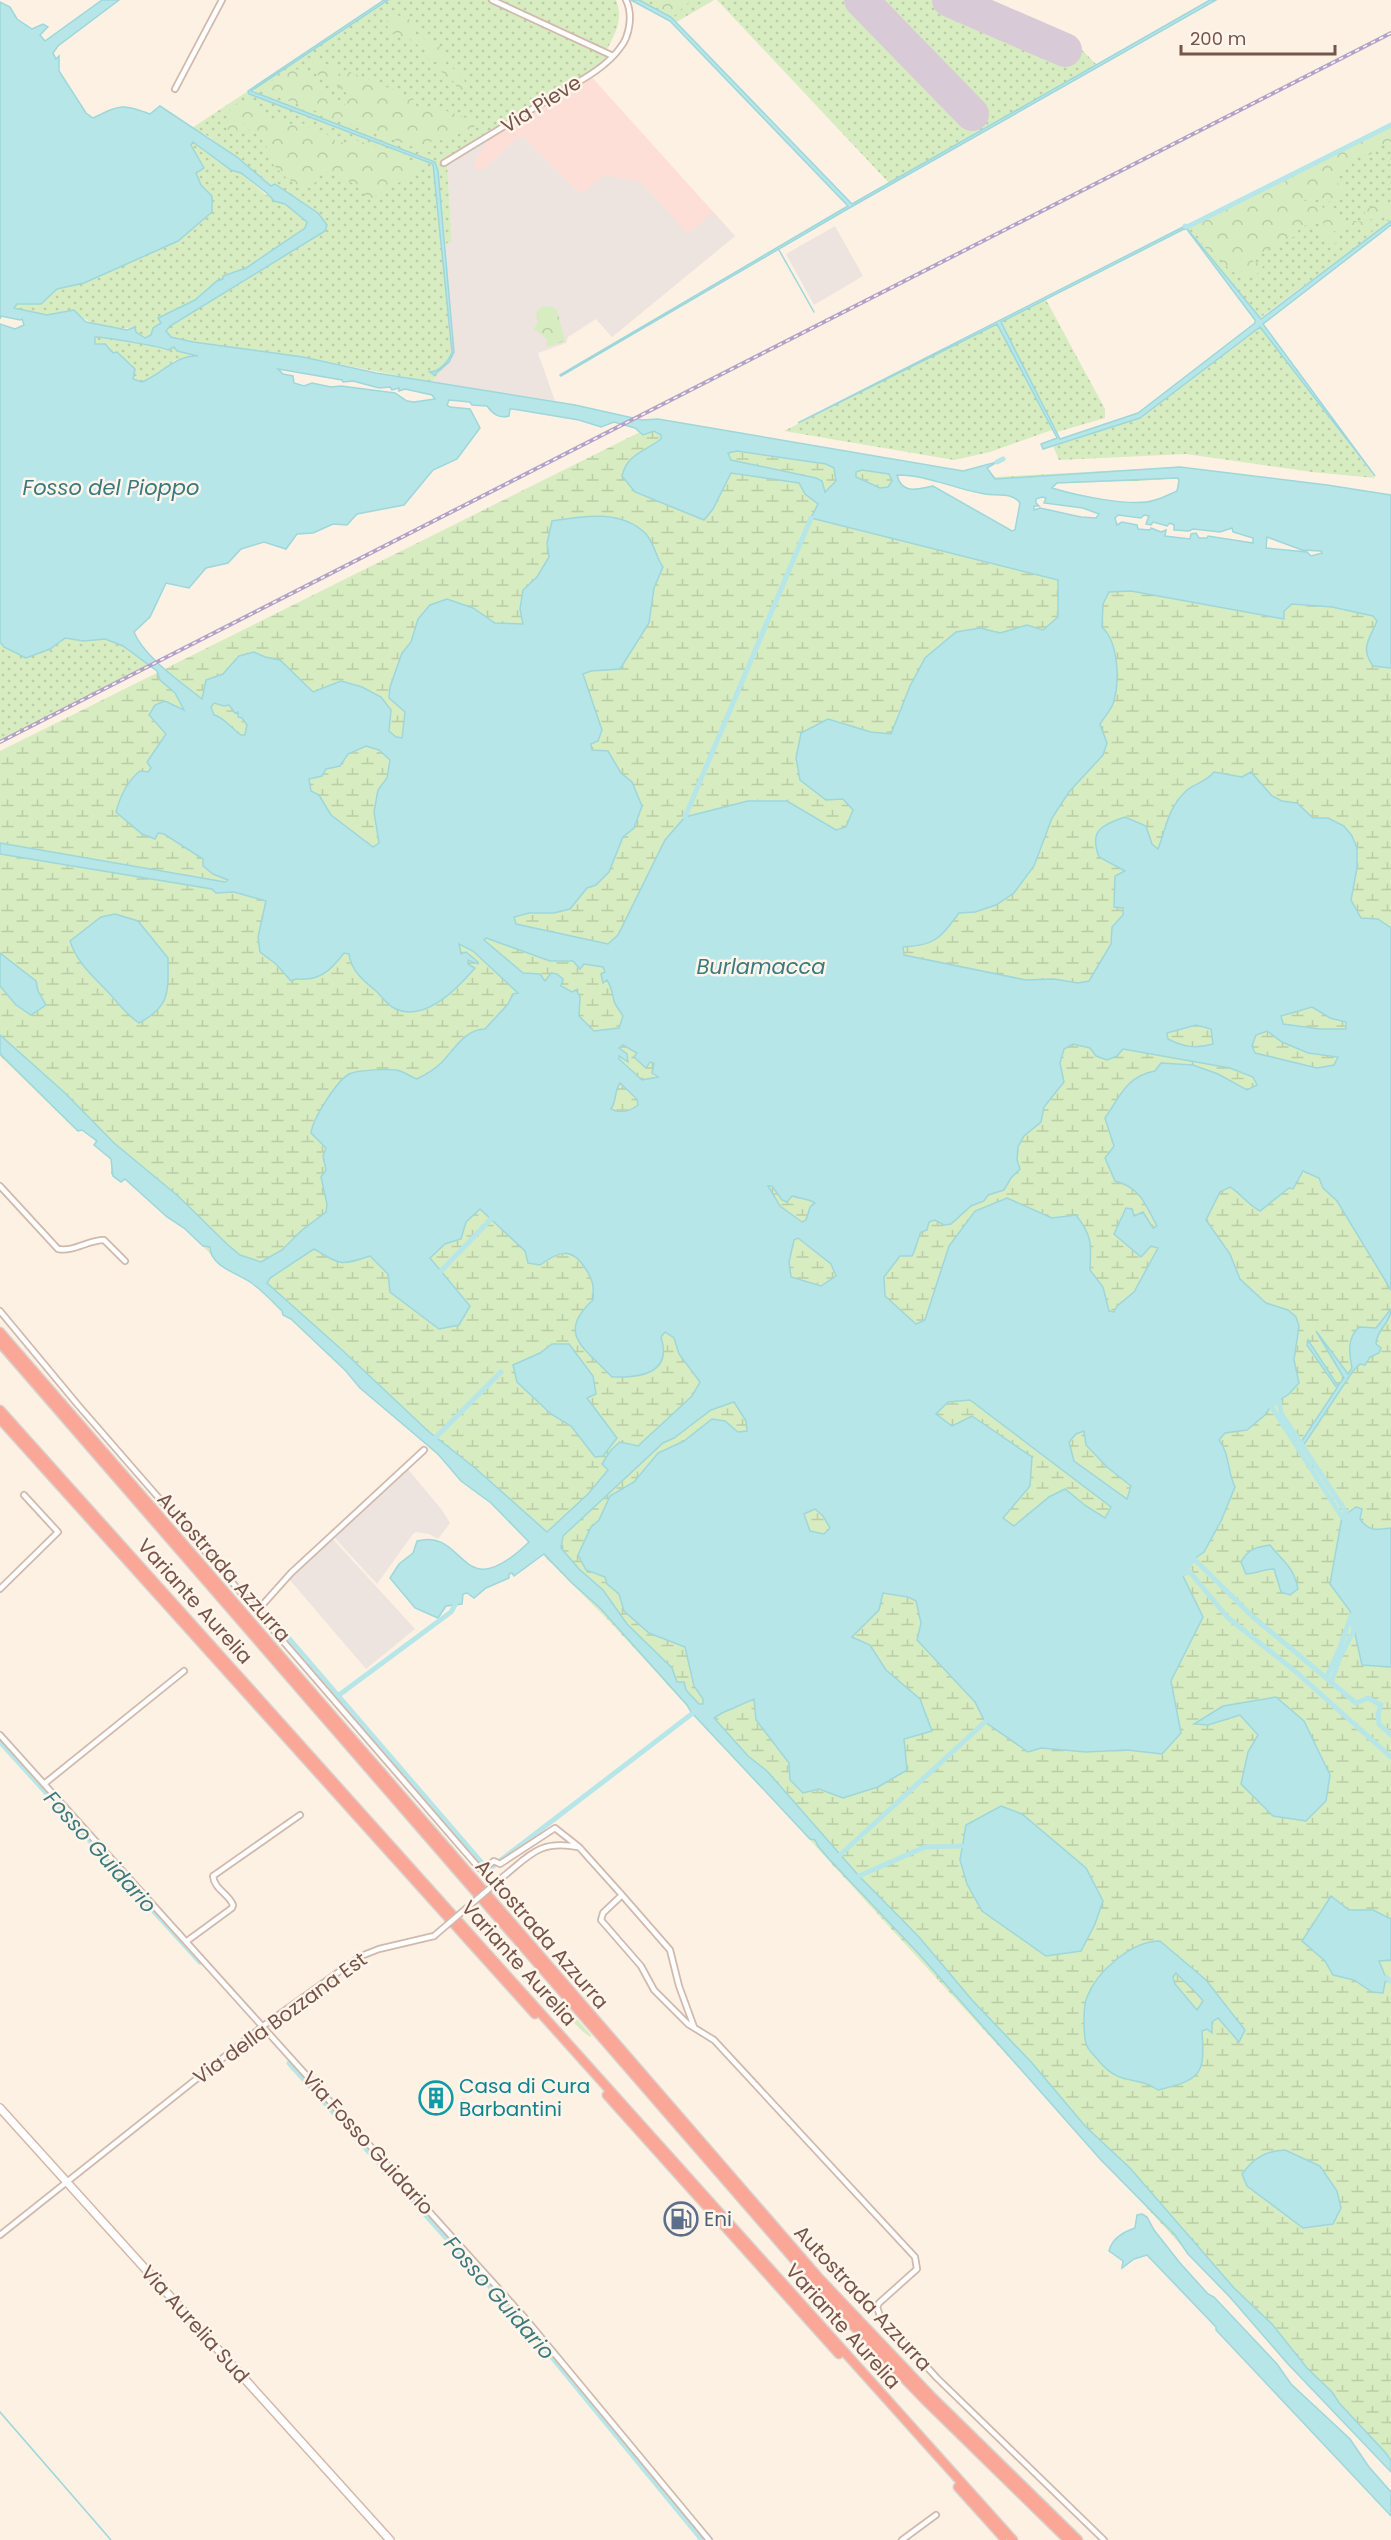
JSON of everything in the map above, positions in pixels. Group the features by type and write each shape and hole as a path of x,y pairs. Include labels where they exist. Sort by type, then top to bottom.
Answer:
{"highway":[{"name":"Autostrada Azzurra","path":"0,1332 826,2286 932,2397 1078,2540"},
{"name":"Autostrada Azzurra","path":"0,1343 838,2310 924,2399 1068,2540"},
{"name":"Variante Aurelia","path":"0,1410 1013,2540"},
{"name":"Variante Aurelia","path":"0,1419 1005,2540"}],"main road":[{"name":"Via Aurelia Sud","path":"0,2108 390,2540"}],"street":[{"path":"175,89 222,0"},
{"path":"492,0 613,56"},
{"name":"Via Pieve","path":"444,163 581,80 613,56 623,44 627,34 627,3"},
{"path":"0,1186 58,1249 73,1249 96,1240 104,1240 125,1261"},
{"path":"0,1311 71,1397 475,1865 485,1868 498,1863 555,1828 579,1847 670,1950 679,1986 694,2027"},
{"path":"257,1611 291,1573 424,1450"},
{"path":"0,1588 58,1532 24,1495"},
{"path":"44,1784 184,1671"},
{"name":"Via Fosso Guidario","path":"0,1735 525,2318 708,2540"},
{"path":"187,1941 232,1908 232,1900 215,1884 213,1876 300,1815"},
{"name":"Via della Bozzana Est","path":"0,2235 263,2026 361,1956 379,1949 434,1936 538,1848 562,1844 579,1847"},
{"path":"622,1896 603,1912 601,1917 603,1925 641,1966 654,1990 694,2027 714,2040 915,2257 917,2269 879,2303 877,2307 880,2316 937,2378 1104,2540"},
{"path":"902,2540 936,2515"}],"shaded area":[{"path":"589,74 735,236 612,337 571,290 447,161"},
{"path":"492,134 476,159 474,167 478,170 485,168 516,139 523,136 577,191 585,191 604,175 641,182 688,234 713,212 735,236 612,337 596,319 568,337 566,343 538,353 555,401 431,382 454,352 444,243 452,241 447,161"},
{"path":"835,226 863,276 814,305 786,254"},
{"path":"407,1468 450,1523 438,1539 429,1534 416,1532 413,1534 377,1584 333,1536"},
{"path":"331,1537 415,1629 366,1669 290,1580 293,1574"}],"green space":[{"path":"387,0 616,0 618,7 619,20 606,51 613,56 589,74 447,161 452,242 444,244 454,352 449,362 431,382 303,357 193,342 167,335 166,331 170,326 304,244 327,225 318,213 275,184 270,186 208,136 192,128 248,91 250,94 320,119 251,90"},
{"path":"638,0 714,0 675,23 668,15"},
{"path":"665,0 691,0 674,16 659,9 657,4"},
{"path":"717,0 987,0 1068,36 1098,66 890,184"},
{"path":"397,15 413,21 416,25 416,35 420,35 435,48 441,46 448,58 445,66 459,73 468,88 464,90 457,88 455,82 447,79 446,75 439,70 439,63 433,58 428,58 424,53 431,51 427,47 420,47 410,39 407,41 403,37 388,32 387,18"},
{"path":"313,60 337,68 339,77 345,70 413,98 417,107 424,109 433,106 480,123 462,131 464,133 458,134 457,138 429,142 430,146 424,151 259,90 291,67 312,75 315,82 324,86 325,90 345,105 343,95 350,96 334,83 323,80 312,69"},
{"path":"246,98 265,112 266,120 282,119 286,124 302,123 314,131 333,136 335,141 345,143 352,139 401,154 405,159 423,166 421,170 370,199 364,195 364,187 341,179 337,170 322,173 311,188 302,188 284,176 269,160 266,144 253,131 246,129 244,123 237,133 230,132 226,126 231,120 224,113"},
{"path":"1391,125 1391,221 1260,318 1187,227"},
{"path":"1391,126 1391,146 1379,143 1374,146 1371,155 1356,156 1337,171 1339,178 1336,183 1348,188 1340,197 1328,202 1308,198 1298,201 1316,202 1324,209 1335,208 1331,213 1333,216 1346,218 1344,222 1366,223 1372,228 1371,232 1364,234 1361,228 1344,227 1340,234 1332,230 1330,233 1337,244 1321,241 1324,223 1301,226 1295,236 1250,258 1255,263 1264,263 1258,274 1247,278 1239,271 1236,264 1233,266 1233,273 1218,257 1210,255 1191,226 1202,220 1212,219 1229,207 1310,169 1350,145"},
{"path":"193,142 231,170 241,173 265,194 285,204 307,222 305,228 246,268 228,274 195,300 166,315 163,314 161,323 153,328 151,335 145,338 136,332 135,327 119,329 94,324 74,310 47,315 13,308 17,304 41,304 57,289 84,283 178,241 212,212 212,196 200,185 196,173 204,167 191,144"},
{"path":"1379,204 1391,205 1391,220 1387,221 1386,216 1369,220 1364,213 1370,207"},
{"path":"1045,298 1105,409 1105,418 1057,432 1000,322"},
{"path":"551,306 557,310 565,341 547,347 547,339 534,329 538,322 536,312 542,307"},
{"path":"998,322 1052,430 990,452 954,460 784,431"},
{"path":"1260,327 1375,478 1312,472 1186,454 1059,460 1053,446 1141,418"},
{"path":"95,337 168,350 174,347 177,351 198,354 198,356 175,360 153,378 142,382 133,379 132,368 107,349 105,344 95,344"},
{"path":"662,421 960,472 985,466 995,477 1180,467 1391,495 1391,1528 1370,1528 1360,1519 1362,1512 1346,1512 1342,1517 1330,1584 1350,1611 1362,1665 1391,1667 1391,1919 1377,1913 1353,1911 1334,1919 1302,1941 1325,1961 1333,1975 1354,1980 1372,1992 1386,1978 1379,1961 1391,1960 1391,2458 1223,2291 611,1623 490,1502 367,1392 250,1280 221,1265 188,1231 125,1178 122,1182 111,1174 111,1160 92,1137 83,1130 77,1131 0,1056 0,751","holes":["897,475 936,479 984,494 1017,499 1020,503 1015,530 1012,531 933,486 910,489 902,486","1177,478 1179,481 1177,491 1155,500 1133,503 1104,500 1052,488 1056,483","1042,497 1046,498 1044,503 1083,508 1099,514 1096,518 1081,518 1040,508 1034,510 1034,506 1039,506 1036,499","1118,515 1141,518 1144,515 1150,517 1146,524 1151,525 1153,522 1167,526 1170,523 1174,525 1174,530 1193,529 1220,532 1232,528 1233,532 1253,538 1253,543 1208,536 1199,538 1196,533 1191,534 1190,539 1165,536 1166,530 1161,532 1151,528 1150,530 1138,529 1137,525 1122,522 1117,525 1115,518","1267,537 1302,550 1321,551 1322,553 1311,556 1307,552 1266,548","547,543 653,546 663,567 654,588 649,623 620,669 590,671 495,623 523,624 523,590 537,577 549,557","1223,1707 1304,1721 1248,1752 1258,1735 1240,1715 1195,1724","966,1825 1055,1842 1086,1868 982,1911 966,1879 962,1861","1303,2159 1320,2166 1303,2228 1247,2186"]},
{"path":"65,638 84,641 106,639 123,646 149,665 0,740 0,642 4,647 51,648"},
{"path":"550,1989 591,2037 581,2030 562,2009 548,1991"}],"water":[{"name":"Burlamacca","path":"102,0 119,0 58,46 53,53 56,59 59,56 59,71 86,113 93,118 116,108 127,107 150,114 160,106 237,157 271,186 275,184 318,213 327,225 325,231 170,326 166,331 171,337 303,357 376,373 575,405 642,420 658,419 963,471 997,462 987,468 995,479 1180,467 1391,495 1391,668 1373,666 1369,660 1367,644 1377,621 1373,616 1332,607 1292,604 1284,611 1284,619 1131,591 1109,592 1103,604 1102,627 1108,634 1115,653 1117,685 1113,704 1100,724 1107,743 1103,755 1069,792 1052,818 1034,866 1014,893 996,905 975,912 959,913 942,934 930,942 903,947 904,955 1026,980 1054,979 1078,983 1089,981 1111,944 1112,927 1123,915 1123,908 1114,907 1115,876 1125,871 1099,857 1095,841 1099,830 1125,817 1146,826 1152,844 1158,849 1168,818 1180,797 1214,772 1242,777 1251,772 1272,796 1282,801 1297,803 1313,818 1328,818 1344,826 1352,836 1357,848 1357,868 1351,900 1361,918 1378,919 1391,928 1391,1290 1337,1201 1323,1188 1319,1178 1303,1171 1293,1189 1289,1188 1260,1211 1230,1187 1220,1192 1206,1220 1230,1254 1240,1279 1266,1303 1288,1310 1296,1317 1299,1326 1294,1360 1299,1383 1247,1430 1225,1433 1219,1440 1223,1445 1235,1487 1221,1521 1204,1552 1194,1559 1182,1574 1203,1617 1171,1681 1181,1733 1162,1754 1127,1750 1086,1752 1041,1748 1028,1752 985,1722 975,1702 917,1640 921,1623 916,1601 908,1597 883,1593 879,1610 852,1637 870,1645 886,1670 920,1699 932,1731 904,1739 907,1770 878,1787 843,1798 819,1789 803,1793 790,1780 789,1763 756,1720 754,1699 714,1718 748,1756 767,1771 859,1876 919,1937 1086,2127 1130,2168 1234,2288 1272,2324 1307,2368 1332,2392 1340,2404 1385,2452 1391,2460 1391,2472 1288,2364 1229,2296 1188,2254 1175,2235 1101,2160 918,1953 829,1859 815,1840 810,1839 691,1712 600,1608 544,1554 514,1576 512,1573 509,1574 509,1578 486,1588 474,1598 467,1593 463,1594 462,1604 446,1606 438,1618 415,1608 390,1578 399,1564 413,1553 417,1541 433,1540 446,1545 476,1568 489,1569 506,1561 529,1542 491,1503 461,1481 438,1454 360,1388 345,1370 291,1319 283,1315 282,1311 263,1292 219,1264 211,1254 210,1247 203,1246 125,1179 121,1182 113,1176 111,1159 94,1145 97,1141 82,1130 78,1131 0,1054 0,1035 65,1093 114,1143 178,1196 227,1244 240,1255 261,1262 282,1250 302,1230 326,1212 327,1204 321,1177 326,1170 323,1156 326,1148 311,1133 320,1110 344,1078 359,1071 390,1070 400,1071 417,1079 438,1066 466,1036 485,1029 508,1004 513,994 518,993 473,951 459,944 461,954 466,952 478,964 468,960 468,964 475,968 459,985 438,1002 416,1011 404,1011 392,1007 355,971 349,954 344,953 332,967 317,977 291,981 276,964 260,952 258,937 266,901 234,892 216,893 212,889 0,854 0,843 225,882 228,880 213,874 203,866 203,859 164,834 158,833 155,839 142,834 116,812 131,780 140,771 148,772 151,768 147,762 166,734 149,715 155,705 165,701 184,710 175,693 160,680 157,671 123,646 105,639 84,641 65,638 50,649 26,658 4,647 0,642 0,324 15,329 24,325 22,319 1,316 0,319 0,2 10,7 17,19 32,29 43,24 48,27 40,35 45,41","holes":["193,142 231,170 241,173 274,201 285,204 307,222 305,228 246,268 223,276 223,279 217,281 195,300 158,318 161,323 153,328 151,335 145,338 136,332 135,327 127,330 86,322 74,310 47,315 14,308 17,304 41,304 57,289 84,283 178,241 212,212 212,196 201,185 196,173 204,168 191,145","95,337 168,350 174,347 177,351 198,356 175,362 142,382 133,379 135,369 117,352 113,353 105,344 95,344","278,369 343,382 353,381 379,388 390,387 392,390 399,388 399,391 405,389 432,395 435,399 414,402 407,401 395,393 312,383 304,386 294,383 293,376 283,374","449,400 487,406 502,417 509,416 510,409 513,409 579,420 601,427 614,422 635,428 643,435 654,431 661,435 661,439 632,458 624,469 622,476 635,492 704,520 713,509 731,473 799,483 805,494 818,504 811,518 1058,580 1058,617 1043,630 1027,625 1000,633 980,628 956,632 925,658 910,686 891,734 871,732 828,719 801,733 796,758 800,780 826,800 843,799 853,810 846,827 836,830 787,801 748,801 685,817 665,840 618,935 608,944 516,924 514,917 529,913 554,913 570,909 587,888 596,885 609,872 623,837 634,828 642,806 632,782 621,773 608,751 592,750 591,744 598,741 602,730 583,674 591,671 620,669 649,623 654,588 663,567 649,538 636,526 601,516 552,521 547,543 549,557 537,577 523,590 520,609 523,624 495,623 473,608 447,599 430,605 418,619 411,642 402,653 390,687 389,698 405,712 402,738 396,737 389,731 391,710 381,697 362,687 341,681 313,692 280,660 254,652 239,656 223,674 206,680 202,699 154,660 134,632 150,617 166,583 189,588 206,568 228,563 241,549 264,542 286,549 297,534 313,533 333,524 347,525 357,514 404,505 433,470 457,459 480,428 470,409 450,407 447,405","737,451 826,464 834,468 836,481 825,492 822,481 731,460 728,453","862,470 889,474 892,481 888,487 880,488 856,477 856,472","897,475 920,477 974,492 1013,497 1020,503 1015,530 1012,531 933,486 911,489 902,486","1178,478 1179,481 1177,491 1145,502 1119,502 1052,488 1057,483","1042,497 1046,498 1044,503 1083,508 1099,514 1096,518 1081,517 1040,508 1034,510 1034,506 1039,506 1036,499","1118,515 1141,518 1144,515 1149,516 1146,524 1151,525 1153,522 1167,526 1170,523 1174,525 1174,530 1193,529 1220,532 1232,528 1233,532 1253,538 1253,543 1208,536 1199,538 1196,533 1191,534 1190,539 1165,536 1166,530 1161,532 1151,528 1150,530 1138,529 1137,525 1122,522 1117,525 1115,518","1267,537 1302,550 1321,551 1322,553 1311,556 1307,552 1266,548","214,703 229,705 235,713 238,712 238,717 242,718 247,725 245,735 241,735 214,715 211,707","366,746 379,750 390,760 387,778 378,790 374,812 379,843 373,847 331,815 319,795 311,791 309,779 322,776 326,769 340,766 348,754","486,938 550,961 573,961 580,969 584,964 603,967 605,972 601,974 603,983 607,980 615,1003 623,1016 619,1028 594,1031 579,1016 580,997 576,990 572,992 561,986 563,979 557,974 551,973 545,981 540,974 523,973 484,940","1312,1007 1330,1018 1346,1022 1346,1029 1320,1029 1283,1024 1281,1016","1196,1025 1211,1029 1213,1044 1195,1047 1168,1039 1167,1033","1267,1031 1282,1042 1308,1053 1338,1057 1334,1065 1317,1068 1255,1053 1252,1046 1256,1035","1073,1044 1090,1048 1096,1056 1107,1060 1117,1056 1123,1049 1230,1068 1253,1077 1257,1085 1247,1090 1218,1074 1193,1065 1161,1063 1155,1071 1137,1077 1131,1082 1105,1118 1114,1146 1105,1158 1115,1181 1137,1193 1157,1226 1153,1228 1143,1212 1134,1216 1132,1209 1126,1208 1114,1234 1141,1257 1151,1246 1158,1248 1134,1292 1117,1306 1114,1312 1109,1311 1103,1287 1090,1270 1090,1241 1086,1229 1076,1215 1052,1218 1007,1198 975,1211 949,1246 925,1320 916,1324 885,1296 884,1277 900,1256 912,1256 921,1232 927,1230 929,1222 935,1220 944,1225 951,1224 971,1206 984,1201 988,1195 1004,1190 1020,1169 1017,1160 1018,1147 1024,1136 1041,1122 1044,1107 1064,1082 1060,1063 1064,1049","623,1045 637,1053 634,1057 646,1068 650,1062 654,1063 652,1073 658,1077 642,1080 619,1059 619,1056 628,1062 627,1054 619,1048","620,1083 637,1099 638,1105 625,1111 615,1111 611,1109","768,1186 772,1186 782,1200 787,1202 792,1196 815,1203 810,1207 806,1220 802,1222 780,1206","480,1209 525,1251 528,1263 540,1265 564,1253 575,1256 580,1261 591,1279 593,1300 576,1322 575,1332 578,1341 612,1377 643,1375 658,1366 662,1359 661,1337 665,1332 674,1338 679,1354 700,1382 692,1396 638,1446 620,1442 611,1450 602,1464 608,1470 588,1494 547,1532 475,1468 428,1431 267,1283 270,1278 314,1249 341,1262 370,1256 388,1274 390,1292 439,1329 459,1325 470,1306 430,1258 445,1244 461,1239 466,1222","798,1238 831,1264 836,1276 821,1286 791,1277 789,1262 794,1240","970,1400 1111,1507 1105,1518 1065,1489 1049,1497 1014,1526 1003,1518 1030,1486 1032,1457 972,1416 952,1426 936,1414 948,1402","734,1402 746,1421 747,1431 738,1432 725,1421 712,1419 684,1441 658,1453 634,1482 610,1496 599,1520 591,1527 578,1555 586,1570 605,1577 607,1584 619,1594 624,1611 649,1633 685,1647 694,1686 703,1699 703,1704 699,1704 686,1690 684,1682 677,1682 672,1668 627,1624 603,1590 579,1569 561,1548 563,1536 663,1443 674,1438 711,1410","1084,1431 1086,1445 1107,1467 1131,1486 1127,1499 1074,1461 1069,1442 1076,1434","815,1509 823,1516 830,1528 824,1534 810,1531 804,1514"]},
{"path":"384,0 388,0 251,91 435,162 438,171 454,352 449,362 434,375 430,372 443,365 452,352 433,164 249,94 248,91"},
{"path":"631,0 639,0 671,17 852,204 1210,0 1216,0 851,207 561,376 848,206 670,21"},
{"path":"1391,221 1391,225 1263,324 1375,476 1260,327 1140,418 1043,449 1041,444 1057,438 997,324 798,423 1185,226 1261,319","holes":["1186,228 1255,323 1138,413 1060,439 1001,322"]},
{"path":"115,914 138,921 168,958 166,997 157,1010 139,1023 86,969 70,941 101,917"},
{"path":"0,953 36,981 38,991 46,1005 31,1015 16,1005 0,986"},
{"path":"1391,1309 1389,1318 1378,1335 1376,1344 1381,1348 1379,1353 1370,1357 1365,1365 1360,1364 1353,1371 1303,1446 1301,1442 1337,1388 1307,1345 1308,1340 1338,1386 1344,1378 1316,1331 1348,1374 1352,1368 1350,1346 1355,1331 1359,1327 1376,1328"},
{"path":"552,1344 569,1344 593,1376 596,1394 587,1398 617,1438 603,1456 595,1457 571,1426 551,1414 517,1382 513,1365 540,1353"},
{"path":"1356,1507 1362,1509 1360,1519 1370,1528 1391,1528 1391,1667 1362,1665 1350,1611 1330,1584 1342,1517"},
{"path":"1270,1545 1294,1575 1298,1589 1290,1595 1281,1592 1274,1569 1246,1574 1241,1562 1253,1549"},
{"path":"1276,1697 1304,1721 1330,1775 1326,1801 1306,1821 1273,1816 1241,1784 1248,1752 1258,1735 1240,1715 1208,1725 1194,1724 1223,1706"},
{"path":"1001,1806 1022,1814 1086,1868 1103,1901 1095,1924 1081,1951 1046,1956 982,1911 967,1884 960,1860 966,1825"},
{"path":"1331,1896 1349,1910 1373,1910 1391,1919 1391,1960 1379,1961 1386,1978 1383,1993 1372,1992 1354,1980 1333,1975 1325,1961 1302,1941"},
{"path":"1160,1941 1206,1980 1245,2030 1239,2042 1218,2018 1212,2022 1212,2033 1207,2029 1202,2031 1203,2057 1198,2073 1184,2082 1158,2090 1142,2082 1121,2078 1106,2069 1088,2048 1084,2029 1086,2001 1099,1977 1127,1952 1149,1942","holes":["1176,1973 1203,2001 1197,2010 1175,1984 1173,1977"]},
{"path":"1285,2150 1320,2166 1337,2191 1341,2208 1333,2224 1303,2228 1247,2186 1242,2174 1251,2164 1260,2156"},
{"path":"1142,2214 1147,2217 1154,2230 1180,2263 1277,2364 1291,2384 1350,2439 1369,2467 1391,2492 1391,2516 1147,2255 1134,2259 1122,2268 1123,2261 1109,2251 1110,2246 1119,2236 1135,2228 1137,2215"}],"waterway":[{"path":"1185,226 1391,125"},
{"path":"779,250 814,312"},
{"path":"997,462 1003,459"},
{"path":"685,817 811,518"},
{"path":"441,1271 492,1218"},
{"path":"436,1437 501,1372"},
{"path":"1279,1401 1281,1413 1346,1512 1342,1517 1271,1406 1279,1401"},
{"path":"1391,1735 1379,1724 1378,1714 1381,1705 1368,1698 1356,1703 1252,1616 1194,1559 1182,1574 1190,1572 1227,1617 1295,1671 1391,1757"},
{"path":"339,1695 451,1612 455,1605"},
{"path":"267,1613 488,1870 693,1713"},
{"path":"1326,1678 1351,1616 1354,1630 1340,1657 1331,1683"},
{"path":"840,1855 985,1722"},
{"name":"Fosso Guidario","path":"0,1742 200,1962"},
{"path":"859,1876 925,1847 961,1846"},
{"path":"1386,1978 1391,1981"},
{"name":"Fosso Guidario","path":"289,2063 536,2338 702,2540"},
{"path":"0,2412 111,2540"}],"runway":[{"path":"861,0 972,114"},
{"path":"949,0 1065,50"}],"railway":[{"path":"0,742 1391,33"}],"place":[{"name":"Casa di Cura Barbantini","path":"436,2098"},
{"name":"Eni","path":"681,2219"}],"water label":[{"name":"Fosso del Pioppo","path":"111,488"}]}
